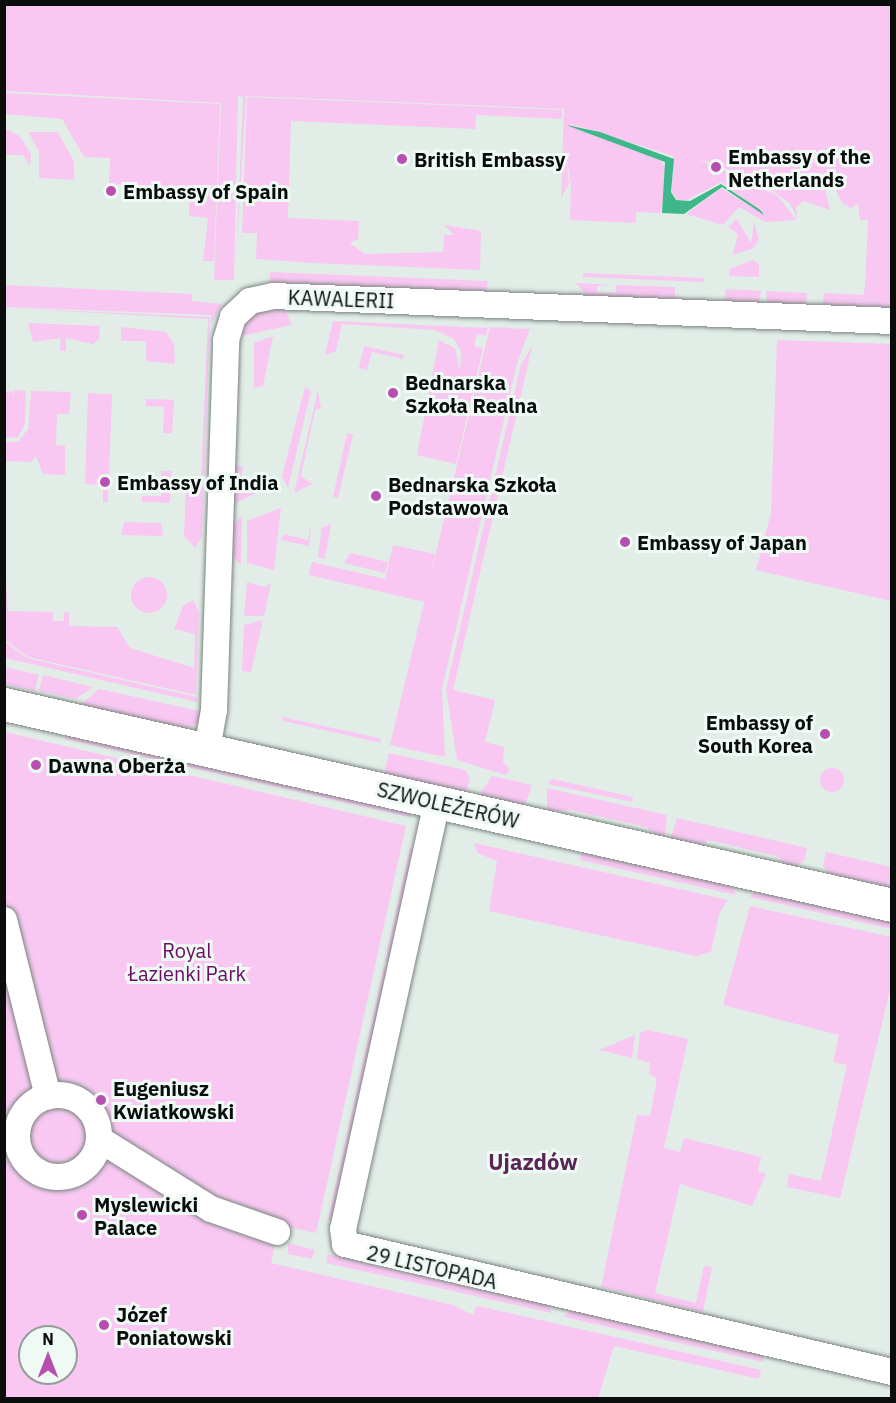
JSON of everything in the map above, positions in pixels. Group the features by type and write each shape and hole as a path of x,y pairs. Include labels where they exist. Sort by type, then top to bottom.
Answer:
{"street":[{"name":"KAWALERII","path":"207,750 214,710 226,340 233,317 250,302 273,296 891,321"},
{"name":"SZWOLEŻERÓW","path":"4,704 891,905"},
{"name":"29 LISTOPADA","path":"437,802 343,1229 345,1244 891,1372"},
{"path":"4,920 48,1097"},
{"path":"48,1097 84,1105 95,1120 99,1139 85,1167 54,1177 25,1162 10,1147 27,1109 48,1097"},
{"path":"99,1139 211,1209 277,1232"}],"green space":[{"path":"4,5 891,5 891,311 822,309 824,293 863,295 865,288 868,220 860,220 858,203 851,208 842,203 829,177 823,180 830,210 804,201 796,207 797,220 789,203 773,191 720,166 696,158 778,196 796,220 766,222 739,207 723,225 686,214 721,188 765,215 721,182 687,200 677,200 672,192 673,156 566,122 660,159 667,171 661,213 636,212 636,223 570,220 571,186 566,154 569,184 561,198 564,109 246,96 236,261 243,97 238,96 234,280 214,280 221,103 5,91"},
{"path":"4,93 220,104 214,261 203,261 208,218 189,216 190,190 109,184 110,158 84,157 62,119 5,114"},
{"path":"247,97 562,110 562,119 476,115 475,129 291,121 288,218 359,221 358,239 350,243 365,254 443,252 444,235 454,235 444,225 481,231 480,270 313,263 256,259 257,233 242,233"},
{"path":"5,129 20,136 31,154 30,166 23,155 5,155"},
{"path":"28,132 58,132 74,162 74,180 39,178 39,152"},
{"path":"737,219 751,243 754,222 759,239 754,248 733,255 738,234 728,227"},
{"path":"752,260 759,264 759,277 729,276 730,269"},
{"path":"270,272 488,281 486,296 269,287"},
{"path":"583,273 704,278 704,282 583,277"},
{"path":"576,283 613,285 597,286 597,293 616,292 616,285 675,287 675,303 588,298"},
{"path":"5,285 192,294 192,301 222,304 211,325 211,315 5,307"},
{"path":"726,289 761,291 759,306 724,302"},
{"path":"766,291 807,293 806,303 767,307"},
{"path":"5,308 210,317 202,537 195,548 184,536 186,484 201,481 208,319"},
{"path":"275,308 285,311 292,325 237,337 254,313"},
{"path":"333,321 488,328 486,335 477,334 474,346 483,348 456,464 417,455 439,340 455,348 460,372 461,351 454,339 435,330 342,324 336,351 325,355"},
{"path":"28,323 100,326 99,339 93,344 66,338 66,351 60,351 61,338 33,342"},
{"path":"121,327 166,332 174,344 175,364 146,361 146,341 121,341"},
{"path":"490,327 530,329 517,363 442,689 445,757 390,745"},
{"path":"273,336 263,386 254,388 254,343"},
{"path":"777,340 891,344 891,601 756,570 771,513"},
{"path":"364,346 404,355 403,359 372,352 367,370 359,368"},
{"path":"532,347 453,690 495,700 485,742 504,747 503,762 510,769 506,775 457,760 446,689 521,364"},
{"path":"305,387 311,391 288,488 282,476"},
{"path":"14,390 26,391 25,424 18,437 5,438 5,392 12,391 14,396"},
{"path":"318,390 321,408 315,410 301,476 312,484 294,493"},
{"path":"31,391 71,392 69,414 57,414 56,445 65,446 65,475 43,474 36,456 31,462 5,461 5,442 19,441 28,429"},
{"path":"88,393 112,394 108,502 103,502 103,485 85,484"},
{"path":"146,399 174,400 172,433 163,433 164,407 146,406"},
{"path":"347,433 353,435 338,498 333,497"},
{"path":"230,466 243,466 241,479 261,475 255,494 233,504"},
{"path":"161,471 171,471 170,503 142,502 142,496 161,496"},
{"path":"281,508 274,570 247,563 247,521"},
{"path":"242,516 241,565 231,555 232,526"},
{"path":"124,522 161,523 163,536 121,535"},
{"path":"312,522 309,546 281,540 284,534 308,540"},
{"path":"331,524 325,559 318,557 322,527"},
{"path":"393,545 435,554 425,602 309,575 312,562 385,579"},
{"path":"350,553 388,562 385,573 344,563"},
{"path":"149,577 162,582 167,595 162,608 149,613 136,608 131,595 136,582"},
{"path":"6,578 8,611 53,612 53,621 64,621 64,612 69,613 69,626 117,627 130,648 194,668 195,634 174,629 183,606 193,600 199,612 196,695 28,657 5,640"},
{"path":"247,582 265,587 271,583 264,616 244,616"},
{"path":"263,620 251,672 242,671 244,625"},
{"path":"5,642 27,658 197,697 197,702 5,658"},
{"path":"5,667 39,675 35,691 5,684"},
{"path":"43,675 93,687 76,699 39,691"},
{"path":"99,689 204,712 197,724 185,729 79,706"},
{"path":"282,717 379,738 382,743 283,721"},
{"name":"Royal Łazienki Park","path":"5,732 406,826 316,1233 278,1225 271,1263 453,1305 473,1315 476,1306 487,1308 761,1370 759,1379 614,1346 598,1398 5,1398"},
{"path":"67,734 410,811 409,817 65,739"},
{"path":"389,753 465,770 470,778 466,794 384,774"},
{"path":"832,768 841,771 844,780 841,789 832,792 823,789 820,780 823,771"},
{"path":"492,776 532,785 525,805 478,797"},
{"path":"552,779 633,797 632,802 548,784"},
{"path":"547,788 667,815 664,840 646,827 571,810 547,812"},
{"path":"677,818 807,848 805,859 795,868 782,864 780,857 708,840 703,847 670,839"},
{"path":"474,843 728,900 719,914 711,952 696,956 489,911 497,861 477,853"},
{"path":"410,848 415,849 391,963 385,962"},
{"path":"582,850 732,885 736,895 580,860"},
{"path":"826,852 891,867 891,889 830,875 823,865"},
{"path":"755,891 891,920 891,929 750,897"},
{"path":"750,906 891,937 891,986 840,1198 787,1187 789,1174 821,1181 847,1065 833,1062 839,1035 723,1005"},
{"path":"384,967 390,968 334,1221 328,1220"},
{"path":"648,1030 688,1039 664,1148 680,1152 684,1138 761,1157 758,1172 766,1174 752,1206 680,1184 655,1293 696,1303 704,1266 712,1267 703,1312 601,1287 637,1115 650,1116 657,1078 649,1074 650,1063 637,1059 640,1033"},
{"path":"635,1035 632,1058 599,1050"},
{"path":"288,1243 315,1250 312,1259 288,1254"},
{"path":"328,1254 549,1305 552,1313 326,1263"},
{"path":"570,1310 763,1352 763,1362 564,1317"}],"shaded area":[{"path":"566,125 600,132 674,159 671,192 676,200 690,201 721,184 759,209 764,215 722,187 684,214 662,213 665,162"}],"place":[{"name":"British Embassy","path":"402,159"},
{"name":"Embassy of the Netherlands","path":"716,167"},
{"name":"Embassy of Spain","path":"111,191"},
{"name":"Bednarska Szkoła Realna","path":"393,393"},
{"name":"Embassy of India","path":"105,482"},
{"name":"Bednarska Szkoła Podstawowa","path":"376,496"},
{"name":"Embassy of Japan","path":"625,542"},
{"name":"Embassy of South Korea","path":"825,734"},
{"name":"Dawna Oberża","path":"36,765"},
{"name":"Eugeniusz Kwiatkowski","path":"101,1100"},
{"name":"Myslewicki Palace","path":"82,1215"},
{"name":"Józef Poniatowski","path":"104,1325"}],"district":[{"name":"Ujazdów","path":"533,1162"}]}
